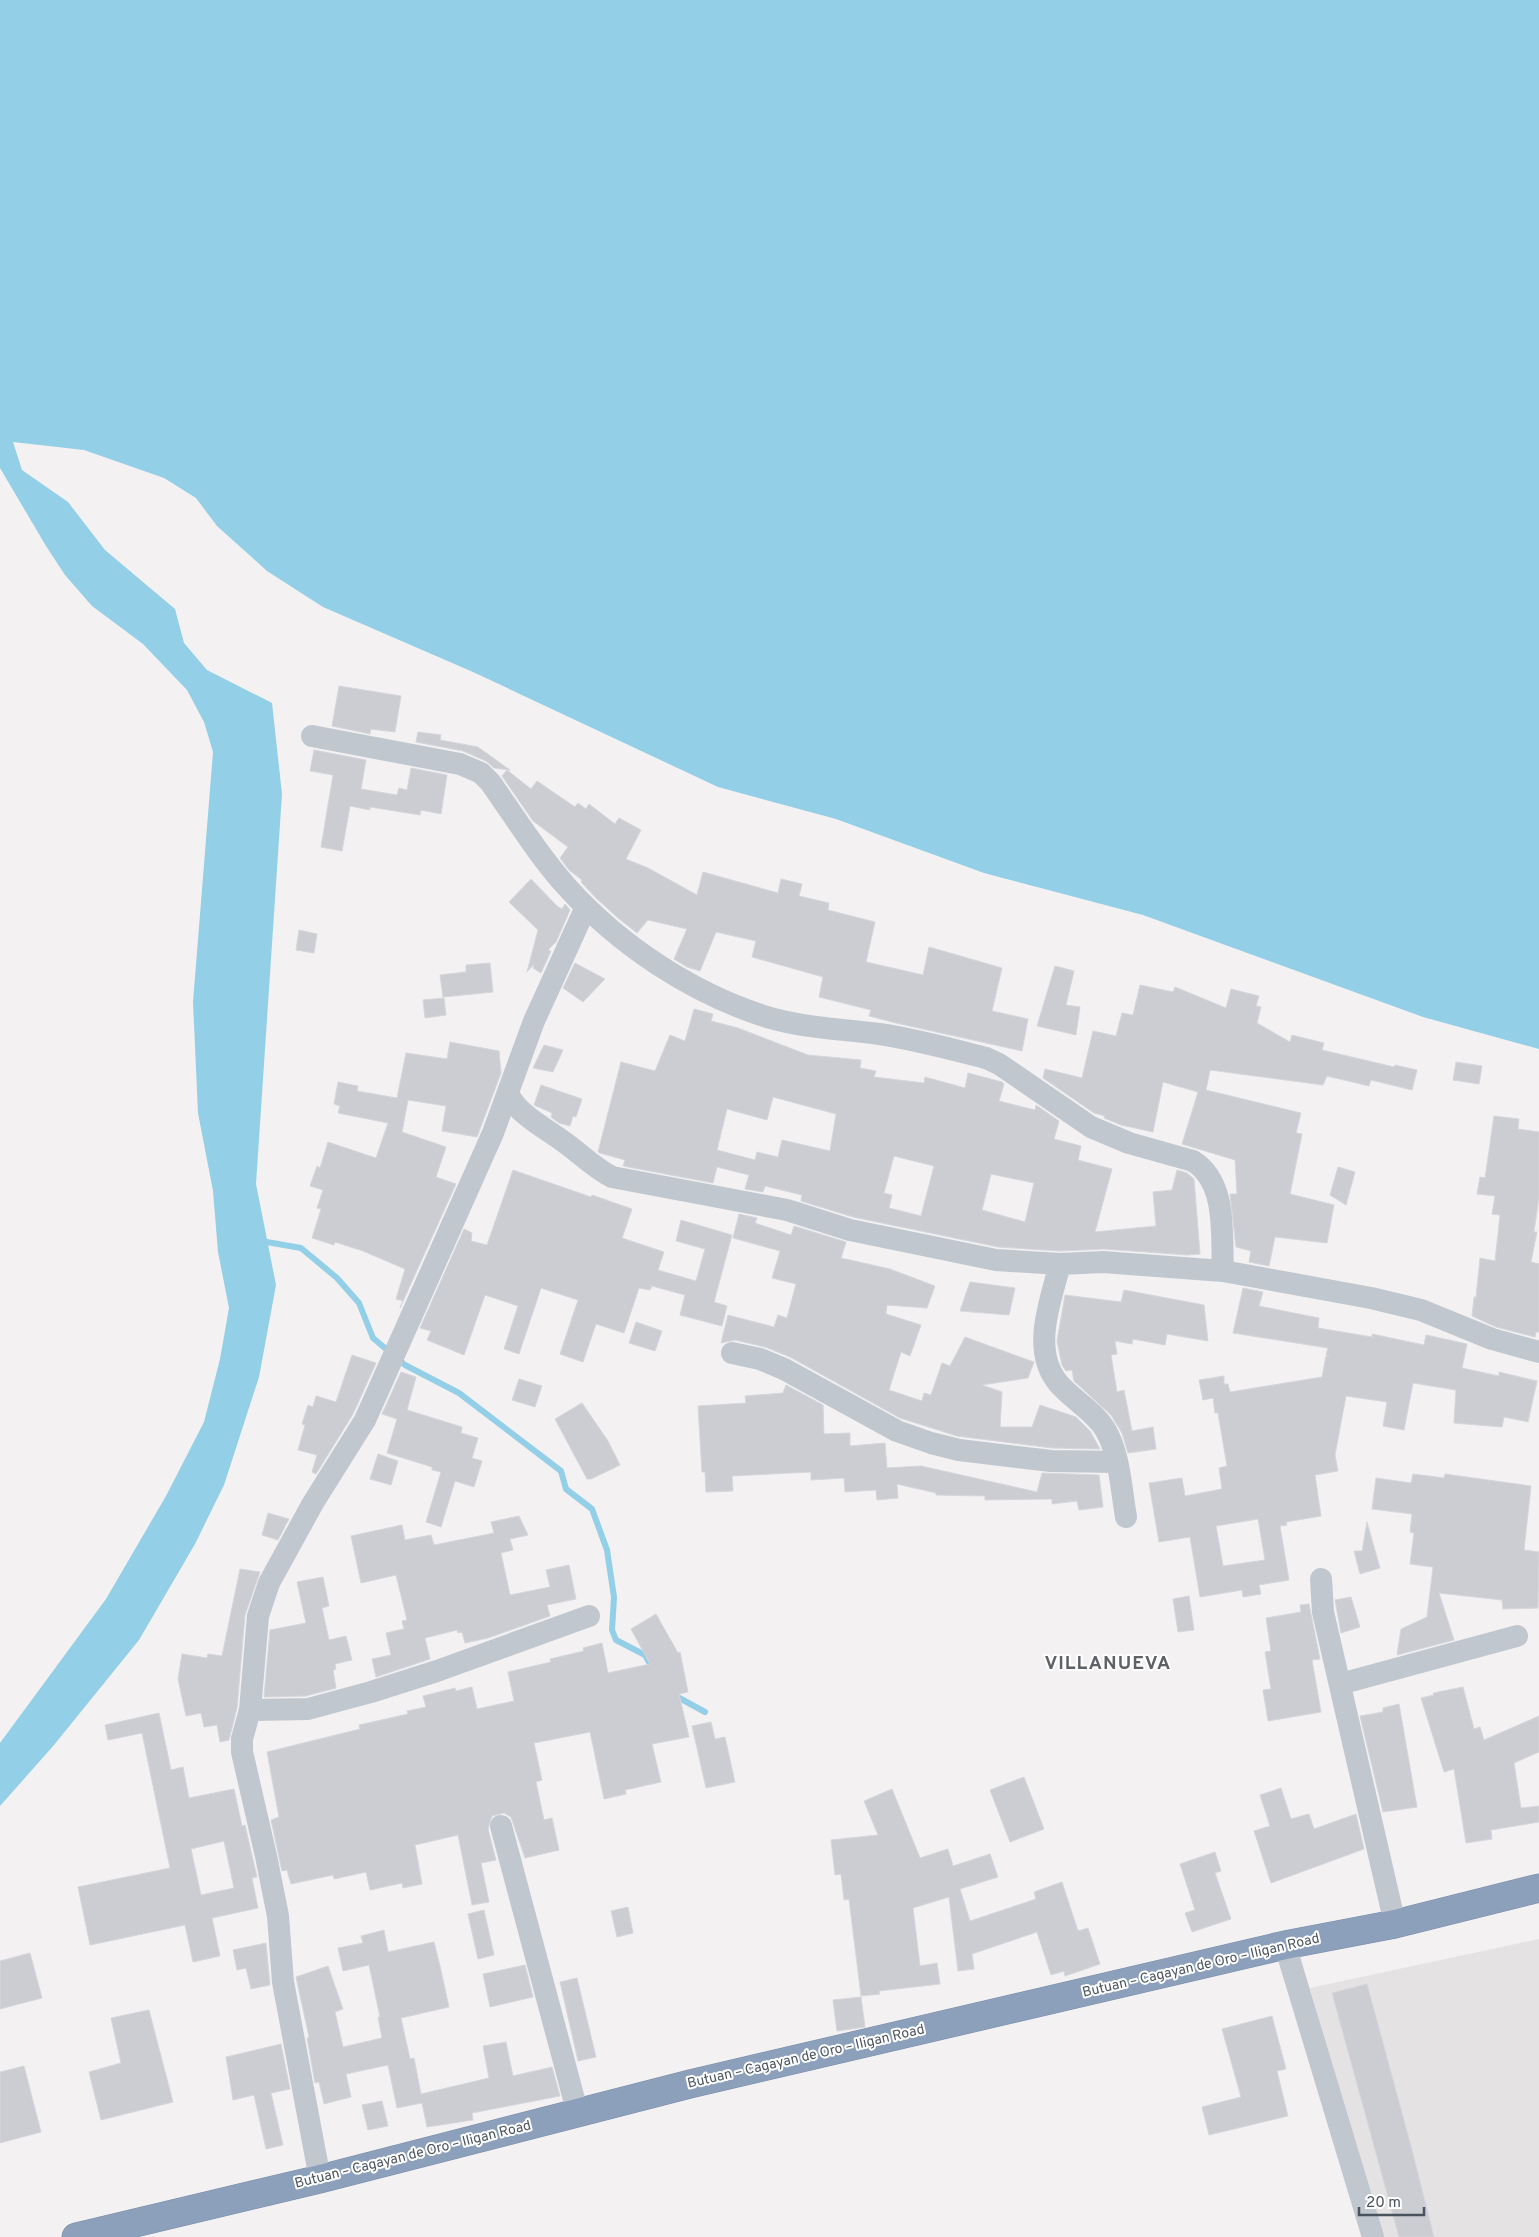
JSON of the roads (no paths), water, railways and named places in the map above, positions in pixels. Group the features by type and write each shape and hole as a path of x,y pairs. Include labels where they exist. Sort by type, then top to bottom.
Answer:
{"highway":[{"name":"Butuan – Cagayan de Oro – Iligan Road","path":"76,2237 320,2179 690,2084 1285,1945 1395,1924 1539,1888"}],"street":[{"path":"312,736 445,760 471,767 481,773 490,782 553,871 586,907 634,948 681,979 716,996 767,1017 821,1029 880,1034 986,1058 999,1064 1100,1131 1129,1143 1193,1161 1204,1168 1216,1191 1223,1271"},
{"path":"320,2179 283,1982 278,1916 242,1752 242,1739 250,1710 258,1616 269,1583 313,1503 365,1420 403,1338 508,1094 534,1021 586,907"},
{"path":"508,1094 523,1113 567,1143 596,1169 612,1177 787,1210 850,1230 928,1248 996,1260 1060,1264 1103,1262 1223,1271 1421,1310 1492,1339 1539,1352"},
{"path":"1060,1264 1048,1315 1045,1337 1046,1357 1059,1384 1104,1428 1116,1462 1126,1517"},
{"path":"732,1353 760,1358 897,1430 931,1444 959,1450 1051,1461 1116,1462"},
{"path":"1321,1580 1323,1612 1395,1924"},
{"path":"250,1710 308,1709 371,1692 437,1671 589,1616"},
{"path":"1340,1684 1517,1636"},
{"path":"501,1826 578,2114"},
{"path":"1285,1945 1372,2237"}],"water":[{"path":"0,0 1539,0 1539,1049 1423,1017 1143,915 984,873 836,819 718,787 473,672 323,607 267,571 217,526 196,498 164,478 84,450 13,442 22,470 68,502 105,550 175,609 184,643 207,670 272,703 282,794 256,1184 276,1285 259,1377 224,1485 195,1544 139,1640 54,1745 0,1806 0,1743 106,1599 166,1496 204,1422 220,1359 229,1308 218,1252 213,1191 198,1113 193,1002 213,752 204,722 187,690 143,644 92,606 65,575 0,468"}],"waterway":[{"path":"261,1241 301,1248 337,1278 359,1303 373,1338 405,1365 459,1393 561,1471 566,1489 592,1509 607,1550 614,1597 612,1630 616,1640 645,1655 654,1671"},
{"path":"672,1694 705,1712"}],"district":[{"name":"VILLANUEVA","path":"1108,1664"}]}
